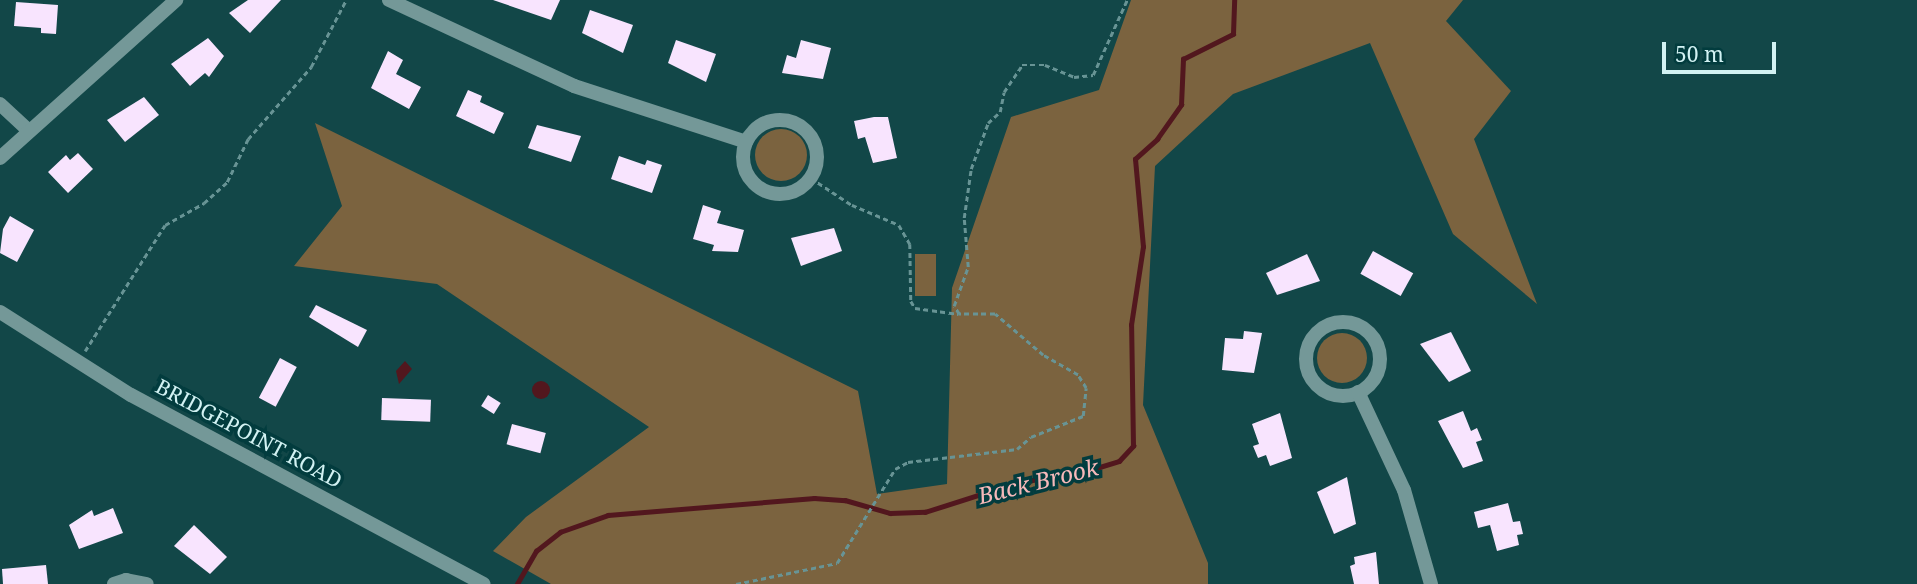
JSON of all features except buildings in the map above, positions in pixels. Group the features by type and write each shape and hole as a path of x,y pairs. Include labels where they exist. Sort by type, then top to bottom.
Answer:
{"street":[{"path":"0,158 27,129 176,0"},
{"path":"389,0 575,86 746,142"},
{"path":"0,104 27,129"},
{"path":"774,120 799,125 814,144 817,156 811,178 790,193 766,192 748,177 743,166 746,142 752,132 774,120"},
{"name":"BRIDGEPOINT ROAD","path":"0,312 78,362 483,584"},
{"path":"1346,322 1357,325 1375,341 1379,352 1376,376 1359,393 1347,396 1323,390 1307,372 1307,347 1322,328 1346,322"},
{"path":"1359,393 1404,489 1431,584"},
{"path":"114,584 126,580 147,584"}],"path":[{"path":"78,362 165,225 204,203 227,182 248,139 311,67 346,0"},
{"path":"960,314 954,306 968,268 964,218 971,169 988,123 1000,113 1004,92 1022,65 1045,65 1086,79 1093,75 1127,0"},
{"path":"736,584 837,563 891,476 908,462 956,460 1017,449 1031,437 1083,416 1086,388 1077,376 1043,355 995,314 960,314 915,308 911,301 910,244 899,225 852,205 811,178"}],"shaded area":[{"path":"1131,0 1463,0 1446,21 1511,91 1474,139 1537,304 1453,234 1370,43 1233,94 1155,166 1143,405 1208,563 1208,584 551,584 493,551 526,517 649,427 437,284 294,266 342,206 315,123 858,391 877,494 947,484 952,288 1011,117 1099,90"},
{"path":"781,129 791,131 799,137 805,145 805,165 799,173 791,179 781,181 771,179 763,173 757,165 755,155 757,145 763,137 771,131"},
{"path":"915,254 936,254 936,296 915,296"},
{"path":"1342,333 1360,340 1367,358 1360,376 1342,383 1324,376 1317,358 1324,340"},
{"path":"405,361 412,369 399,384 396,371"},
{"path":"541,381 547,384 550,390 547,396 541,399 535,396 532,390 535,384"}],"waterway":[{"name":"Back Brook","path":"517,584 536,551 560,532 608,515 814,498 845,500 890,513 925,512 1019,482 1080,473 1119,461 1133,446 1131,325 1143,247 1135,159 1157,139 1181,105 1183,59 1233,34 1234,0"}]}
